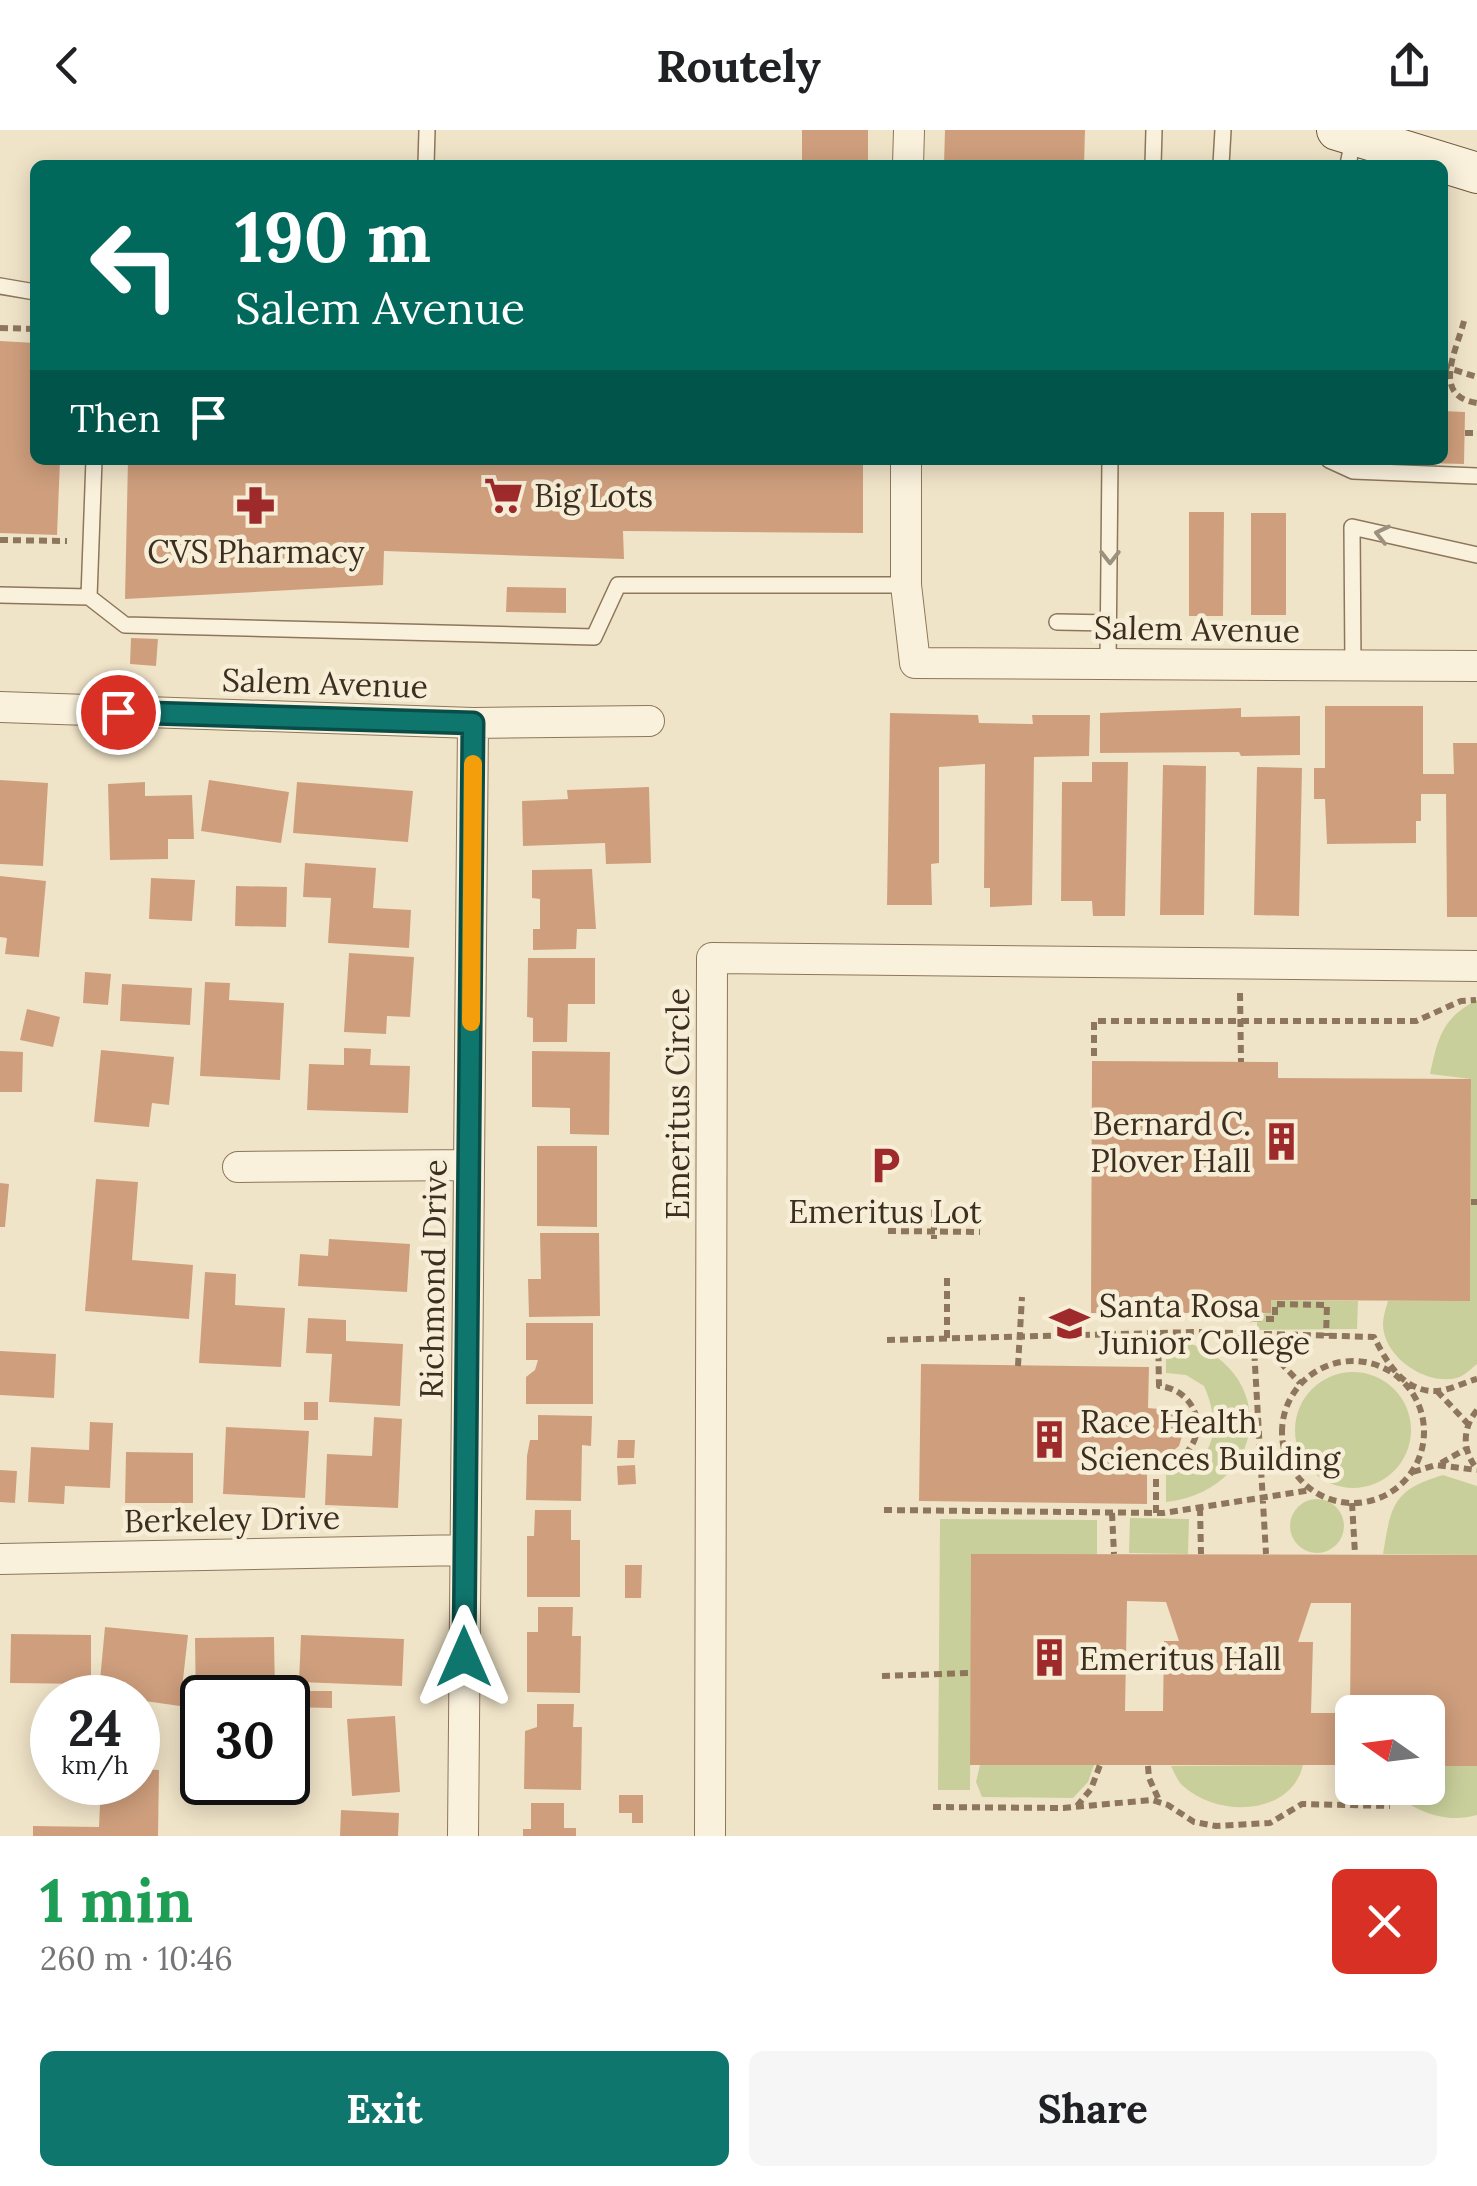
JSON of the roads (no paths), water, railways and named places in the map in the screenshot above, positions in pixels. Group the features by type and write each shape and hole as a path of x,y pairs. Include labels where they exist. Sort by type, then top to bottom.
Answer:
{"main road":[{"path":"1346,143 1418,160"},
{"path":"1448,167 1477,174"}],"street":[{"path":"908,160 909,130"},
{"path":"906,465 906,584"},
{"name":"Salem Avenue","path":"906,584 915,662 1477,666"},
{"name":"Salem Avenue","path":"0,708 473,723 648,722"},
{"name":"Richmond Drive","path":"462,1836 473,723"},
{"name":"Emeritus Circle","path":"710,1836 712,958 1477,966"},
{"path":"238,1167 469,1165"},
{"name":"Berkeley Drive","path":"0,1558 465,1550"}],"lane":[{"path":"426,160 427,130"},
{"path":"1153,160 1154,130"},
{"path":"1221,160 1223,130"},
{"path":"0,286 30,291"},
{"path":"89,597 94,465"},
{"path":"1108,663 1110,465"},
{"path":"1336,465 1352,471 1477,476"},
{"path":"1354,666 1352,527 1477,556"},
{"path":"0,595 89,597 124,626 594,636 618,585 906,584"},
{"path":"1057,622 1110,623"}],"place":[{"name":"Big Lots","path":"504,495"},
{"name":"CVS Pharmacy","path":"256,506"},
{"name":"Bernard C. Plover Hall","path":"1281,1141"},
{"name":"Emeritus Lot","path":"885,1166"},
{"name":"Santa Rosa Junior College","path":"1069,1323"},
{"name":"Race Health Sciences Building","path":"1050,1439"},
{"name":"Emeritus Hall","path":"1049,1658"}]}
